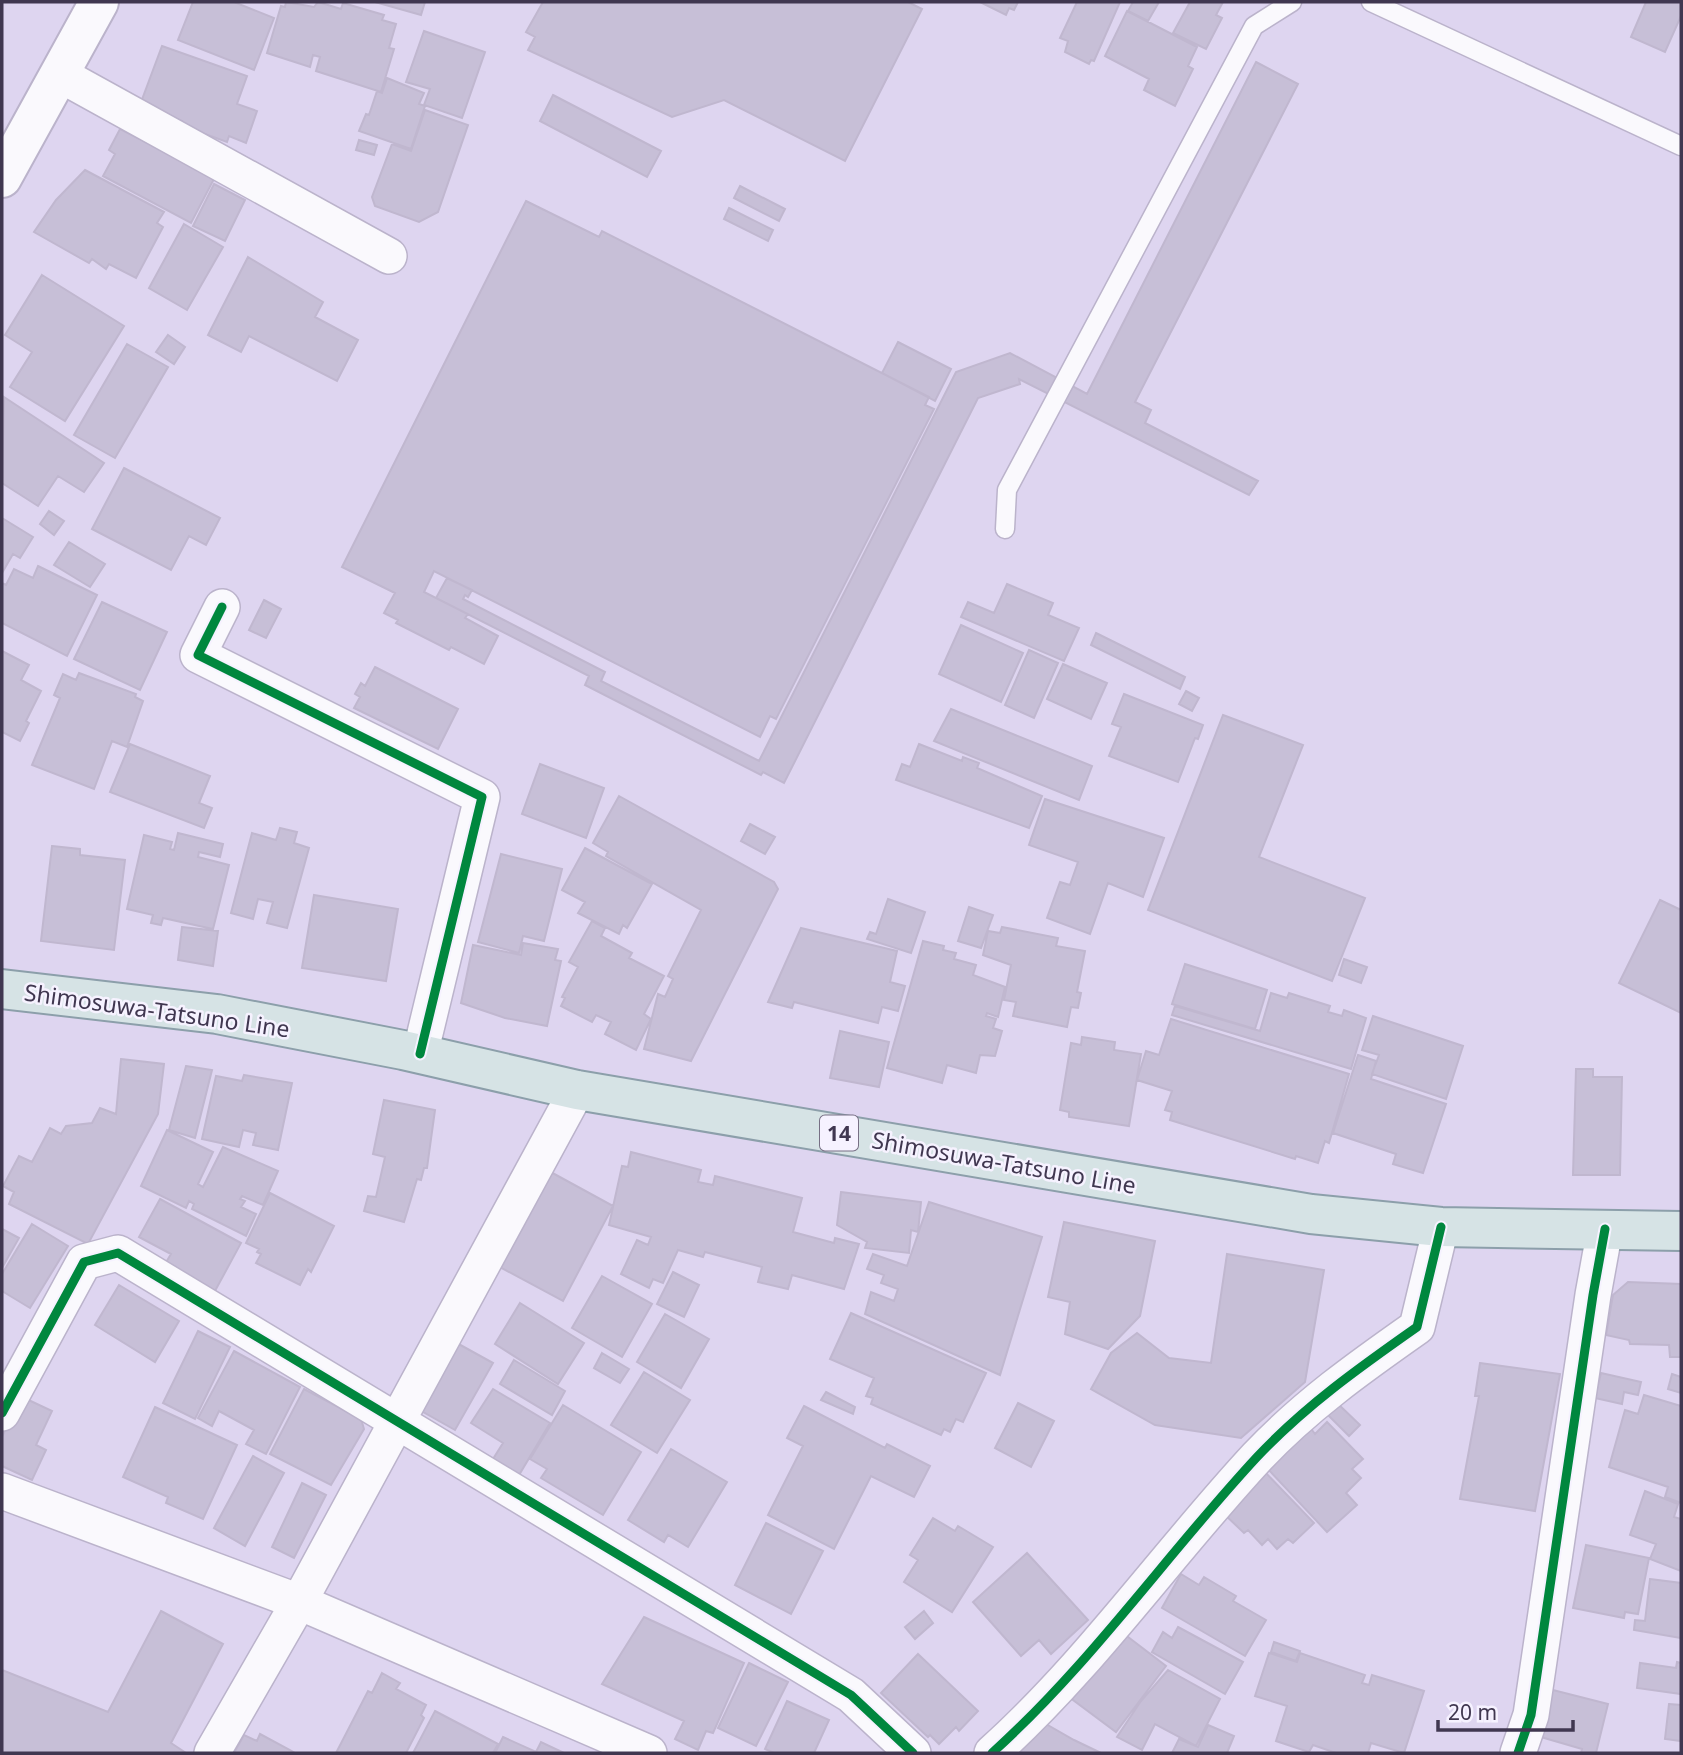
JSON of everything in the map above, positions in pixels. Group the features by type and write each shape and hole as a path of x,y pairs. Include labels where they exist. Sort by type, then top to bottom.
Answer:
{"main road":[{"path":"2,178 99,2"},
{"name":"Shimosuwa-Tatsuno Line","path":"2,989 217,1014 419,1054 577,1090 1311,1214 1441,1227 1681,1231"}],"street":[{"path":"59,74 389,256"},
{"path":"222,607 198,655 482,797 419,1054"},
{"path":"212,1753 299,1602 577,1090"},
{"path":"992,1753 1036,1714 1258,1456 1327,1390 1417,1327 1441,1227"},
{"path":"1518,1753 1531,1715 1592,1295 1605,1229"},
{"path":"2,1413 84,1262 118,1253 851,1695 913,1753"},
{"path":"2,1491 299,1602 649,1753"}],"lane":[{"path":"1005,529 1007,490 1254,26 1292,2"},
{"path":"1371,2 1681,146"}],"building":[{"path":"193,2 234,2 274,18 254,70 178,40"},
{"path":"286,2 314,7 318,2 341,9 343,3 384,15 382,20 396,24 389,48 394,49 381,92 316,71 320,57 313,55 310,67 267,53 281,6 285,7"},
{"path":"375,2 425,2 421,15"},
{"path":"543,2 908,2 922,9 845,161 724,100 672,117 528,50 535,37 526,32"},
{"path":"980,2 1018,2 1014,10 1009,8 1006,15"},
{"path":"1077,2 1120,2 1094,61 1091,60 1089,64 1065,52 1068,41 1060,38"},
{"path":"1133,2 1159,2 1148,21 1128,11"},
{"path":"1190,2 1223,2 1216,15 1222,18 1206,49 1173,33"},
{"path":"1646,2 1681,2 1681,16 1665,52 1631,37"},
{"path":"1127,11 1197,47 1188,66 1193,69 1175,106 1144,90 1149,79 1105,56"},
{"path":"424,31 485,52 462,118 424,105 430,89 406,82"},
{"path":"162,46 247,76 237,104 257,111 246,143 229,136 227,142 180,125 182,121 140,105"},
{"path":"1256,62 1298,84 1135,402 1151,410 1145,423 1258,481 1249,495 1019,379 1020,384 978,398 784,783 763,772 761,775 585,685 589,676 436,598 447,578 472,590 468,597 465,595 463,599 605,672 601,681 759,761 956,372 1010,353 1087,394"},
{"path":"387,78 424,93 419,104 425,106 411,149 359,131 366,114 369,115 377,91 382,93"},
{"path":"553,95 661,151 647,177 540,121"},
{"path":"425,110 468,125 438,212 419,222 375,206 372,197 392,144 411,151"},
{"path":"120,129 215,177 191,223 103,176 115,154 109,150"},
{"path":"359,140 377,145 374,155 356,150"},
{"path":"85,170 164,212 157,223 163,227 136,278 109,264 106,269 92,259 89,263 34,232 56,200"},
{"path":"214,184 245,200 225,241 193,226"},
{"path":"740,186 785,209 779,221 734,198"},
{"path":"526,201 599,237 602,231 929,397 925,405 934,409 776,719 770,716 760,737 434,571 424,592 468,614 465,618 498,636 484,664 451,647 449,650 396,623 398,620 384,613 395,593 342,567"},
{"path":"729,208 773,230 768,241 724,219"},
{"path":"184,224 223,247 187,310 149,288"},
{"path":"248,257 323,302 315,317 358,340 337,381 249,336 241,352 208,335"},
{"path":"42,275 124,326 65,421 10,387 32,352 5,335"},
{"path":"168,335 185,347 174,364 156,352"},
{"path":"898,342 951,369 935,401 882,373"},
{"path":"127,344 168,367 115,458 74,435"},
{"path":"4,397 104,463 84,492 58,476 38,506 2,483"},
{"path":"124,468 220,518 206,545 189,536 171,570 92,529"},
{"path":"49,511 64,521 54,535 40,524"},
{"path":"2,518 33,537 20,558 13,554 2,573"},
{"path":"69,542 105,564 90,587 54,565"},
{"path":"38,566 97,595 67,656 2,623 2,583 6,585 14,569 33,578"},
{"path":"1007,584 1053,603 1048,615 1079,628 1064,661 961,617 968,602 994,613"},
{"path":"264,600 281,609 266,638 249,630"},
{"path":"102,602 167,632 140,690 74,659"},
{"path":"961,625 1023,653 1001,702 939,674"},
{"path":"1096,633 1185,677 1180,689 1091,645"},
{"path":"1029,650 1058,663 1034,718 1005,705"},
{"path":"2,651 29,665 21,680 41,691 26,721 29,723 20,741 2,732"},
{"path":"1063,664 1107,683 1091,719 1047,699"},
{"path":"375,667 458,709 438,749 354,708 360,697 355,694 361,683 365,686"},
{"path":"79,673 136,694 135,697 143,701 127,747 112,741 94,789 32,765 60,698 54,695 63,674 76,680"},
{"path":"1186,691 1199,698 1192,711 1179,704"},
{"path":"1124,694 1203,725 1198,739 1195,738 1178,782 1109,756 1121,727 1112,724"},
{"path":"951,709 1092,766 1079,800 934,741"},
{"path":"1223,715 1303,745 1259,857 1365,898 1332,981 1148,910"},
{"path":"130,744 210,776 199,803 212,808 204,828 110,792"},
{"path":"919,744 962,761 963,757 979,763 977,768 1042,796 1029,828 896,780 902,764 910,767"},
{"path":"540,764 604,788 586,838 522,814"},
{"path":"619,796 774,882 778,889 691,1061 644,1049 658,994 665,997 673,979 668,976 701,910 606,856 608,852 593,843"},
{"path":"1045,799 1164,838 1143,897 1108,883 1090,934 1047,918 1060,882 1070,885 1078,862 1029,845"},
{"path":"750,824 775,837 765,854 741,841"},
{"path":"280,828 297,832 294,843 309,848 287,928 267,923 273,902 258,899 253,919 231,913 252,833 276,840"},
{"path":"178,833 223,844 220,857 199,852 198,857 229,865 213,929 163,918 161,925 151,923 153,915 127,909 144,835 172,842 170,849 174,850"},
{"path":"52,846 80,849 80,855 125,860 114,950 41,941"},
{"path":"585,848 652,884 627,928 623,925 619,934 578,913 585,902 562,890"},
{"path":"501,854 562,869 544,941 523,936 519,953 478,942"},
{"path":"314,895 398,909 386,981 302,968"},
{"path":"888,899 925,912 911,953 867,939 870,932 876,934"},
{"path":"1660,900 1681,910 1681,1013 1619,983"},
{"path":"969,907 993,915 981,948 958,941"},
{"path":"592,921 605,928 601,936 632,953 629,958 664,976 644,1014 651,1019 636,1050 605,1034 611,1022 596,1015 592,1022 561,1006 565,998 562,997 578,967 569,962"},
{"path":"182,927 218,931 213,966 178,960"},
{"path":"1002,927 1058,938 1056,946 1085,951 1077,992 1081,993 1078,1008 1071,1007 1067,1027 1013,1016 1016,1002 1004,1000 1011,965 983,955 988,931 1000,933"},
{"path":"801,928 897,951 890,982 905,986 898,1011 882,1007 878,1023 794,1002 792,1008 768,1002"},
{"path":"923,941 944,946 943,950 956,953 954,959 976,965 973,975 1005,987 998,1017 987,1013 986,1016 996,1019 993,1028 1002,1031 995,1056 980,1055 976,1073 947,1065 942,1083 887,1068"},
{"path":"523,943 558,949 555,960 561,961 547,1026 505,1018 461,1003 473,945 521,955"},
{"path":"1344,959 1367,967 1361,983 1339,975"},
{"path":"1185,964 1267,990 1255,1029 1172,1004"},
{"path":"1271,993 1287,998 1289,993 1330,1006 1328,1012 1342,1016 1344,1010 1366,1018 1351,1069 1172,1015 1175,1006 1260,1031"},
{"path":"1373,1016 1463,1046 1446,1099 1372,1074 1379,1055 1362,1050"},
{"path":"1171,1019 1349,1074 1329,1143 1325,1141 1318,1163 1296,1156 1295,1159 1170,1120 1172,1112 1165,1110 1172,1091 1137,1080 1146,1051 1159,1055"},
{"path":"840,1031 889,1042 879,1087 830,1078"},
{"path":"1082,1037 1115,1042 1114,1050 1141,1054 1129,1126 1069,1117 1069,1112 1060,1110 1071,1043 1081,1045"},
{"path":"1358,1055 1376,1061 1371,1079 1446,1104 1423,1173 1393,1164 1396,1154 1333,1133"},
{"path":"121,1059 164,1064 158,1114 88,1244 9,1204 14,1192 3,1186 19,1156 32,1162 50,1128 61,1134 66,1126 92,1123 100,1108 116,1114"},
{"path":"186,1066 212,1070 195,1138 169,1130"},
{"path":"1576,1069 1593,1069 1593,1077 1622,1077 1620,1175 1573,1175"},
{"path":"244,1075 292,1083 278,1150 253,1145 256,1133 243,1130 239,1147 202,1139 216,1076 242,1081"},
{"path":"384,1100 435,1110 427,1168 424,1168 421,1180 417,1179 404,1222 364,1211 368,1196 376,1197 385,1157 373,1154"},
{"path":"167,1130 213,1152 198,1184 203,1187 223,1147 278,1171 263,1205 242,1196 240,1199 245,1201 241,1207 256,1214 246,1236 192,1209 194,1204 189,1201 186,1208 141,1186"},
{"path":"631,1152 701,1170 698,1182 713,1185 715,1176 802,1198 793,1232 834,1243 835,1238 859,1244 844,1289 792,1275 788,1289 758,1282 762,1267 705,1252 703,1257 678,1250 663,1283 653,1279 649,1288 621,1274 637,1240 648,1245 651,1237 609,1225 622,1166 628,1167"},
{"path":"547,1170 613,1206 563,1301 496,1265"},
{"path":"841,1192 921,1202 918,1232 911,1230 909,1253 865,1248 867,1242 837,1225"},
{"path":"270,1193 334,1226 311,1272 308,1269 300,1285 256,1263 261,1254 257,1252 259,1249 246,1243"},
{"path":"160,1199 241,1243 215,1291 165,1264 171,1254 139,1237"},
{"path":"929,1202 1042,1237 1000,1375 865,1314 871,1292 894,1301 898,1289 881,1283 884,1275 867,1269 873,1254 907,1266"},
{"path":"1064,1222 1155,1241 1140,1316 1108,1349 1065,1334 1070,1302 1048,1297"},
{"path":"32,1224 68,1246 30,1308 2,1291 2,1274"},
{"path":"2,1229 19,1238 2,1268"},
{"path":"1227,1254 1324,1270 1305,1382 1241,1438 1155,1425 1091,1389 1111,1353 1137,1333 1169,1358 1211,1363"},
{"path":"673,1272 699,1285 684,1317 657,1304"},
{"path":"602,1276 652,1304 622,1357 572,1328"},
{"path":"1628,1282 1681,1284 1681,1357 1670,1357 1669,1345 1630,1344 1629,1340 1606,1335 1613,1295"},
{"path":"119,1285 179,1321 155,1362 95,1325"},
{"path":"520,1303 584,1343 558,1384 495,1344"},
{"path":"851,1313 986,1373 963,1422 956,1419 950,1432 944,1429 941,1435 871,1404 873,1398 866,1396 874,1378 830,1359"},
{"path":"665,1314 709,1339 681,1388 637,1362"},
{"path":"198,1331 230,1347 195,1419 163,1403"},
{"path":"455,1342 493,1363 455,1430 418,1409"},
{"path":"234,1351 300,1387 266,1454 246,1444 254,1430 219,1411 212,1426 198,1418"},
{"path":"602,1353 629,1369 620,1383 594,1368"},
{"path":"514,1360 565,1391 552,1415 500,1384"},
{"path":"1480,1363 1560,1374 1535,1511 1460,1499 1479,1396 1475,1396"},
{"path":"644,1372 690,1400 657,1453 611,1425"},
{"path":"1601,1373 1641,1382 1638,1395 1624,1392 1622,1404 1595,1398"},
{"path":"1672,1374 1681,1377 1681,1393 1668,1389"},
{"path":"304,1389 361,1419 364,1429 331,1485 270,1454"},
{"path":"493,1389 550,1423 519,1475 493,1459 503,1443 471,1423"},
{"path":"826,1392 855,1407 853,1414 821,1400"},
{"path":"1644,1395 1681,1406 1681,1503 1665,1497 1668,1487 1609,1467 1625,1410 1638,1414"},
{"path":"20,1396 52,1411 36,1445 46,1450 32,1480 2,1466 2,1437"},
{"path":"1335,1401 1360,1425 1349,1436 1324,1411"},
{"path":"1018,1403 1054,1421 1031,1467 995,1448"},
{"path":"563,1405 641,1452 603,1515 541,1478 547,1469 530,1459"},
{"path":"804,1406 885,1448 887,1444 930,1466 914,1497 871,1476 834,1549 768,1515 803,1446 787,1438"},
{"path":"155,1407 237,1445 203,1519 166,1503 168,1497 123,1477"},
{"path":"1327,1422 1363,1459 1352,1469 1361,1478 1346,1493 1357,1505 1327,1532 1266,1467 1309,1426 1315,1434"},
{"path":"671,1449 727,1482 688,1547 668,1535 664,1542 628,1520"},
{"path":"253,1456 284,1473 245,1546 214,1528"},
{"path":"1263,1470 1314,1523 1293,1543 1288,1539 1277,1549 1268,1539 1262,1545 1248,1530 1244,1533 1221,1511"},
{"path":"302,1483 326,1495 294,1558 272,1547"},
{"path":"1645,1491 1678,1504 1674,1517 1681,1519 1681,1571 1650,1559 1656,1544 1630,1535"},
{"path":"933,1518 955,1531 958,1526 993,1547 952,1612 904,1582 918,1560 910,1555"},
{"path":"766,1523 823,1551 791,1614 735,1585"},
{"path":"1586,1545 1649,1558 1638,1614 1625,1612 1624,1618 1573,1608"},
{"path":"1027,1553 1088,1620 1051,1654 1039,1640 1021,1656 973,1602"},
{"path":"1181,1574 1199,1585 1204,1577 1236,1596 1233,1601 1266,1620 1245,1656 1162,1608"},
{"path":"1650,1579 1681,1583 1681,1638 1634,1630 1635,1620 1645,1621"},
{"path":"161,1611 223,1644 171,1743 186,1753 2,1753 2,1670 108,1712"},
{"path":"924,1611 933,1623 915,1639 905,1627"},
{"path":"644,1617 744,1663 713,1733 706,1731 698,1750 675,1739 684,1721 602,1684"},
{"path":"1115,1627 1166,1666 1116,1732 1065,1694"},
{"path":"1178,1627 1243,1662 1225,1694 1152,1652 1163,1632 1172,1638"},
{"path":"1274,1642 1300,1651 1296,1661 1271,1652"},
{"path":"1269,1653 1297,1662 1300,1653 1365,1675 1362,1683 1369,1685 1372,1675 1424,1691 1404,1753 1371,1743 1368,1753 1336,1753 1313,1745 1309,1752 1276,1741 1287,1706 1255,1696"},
{"path":"918,1654 978,1711 959,1731 956,1727 939,1744 881,1693"},
{"path":"1677,1662 1681,1663 1681,1694 1637,1688 1640,1663 1676,1668"},
{"path":"749,1663 788,1682 756,1746 718,1728"},
{"path":"1168,1670 1220,1699 1196,1746 1155,1724 1142,1750 1117,1737 1141,1701"},
{"path":"382,1673 400,1683 396,1689 426,1705 421,1715 424,1718 406,1753 336,1753 368,1691 372,1693"},
{"path":"1545,1688 1608,1704 1596,1753 1581,1753 1582,1749 1534,1735"},
{"path":"787,1701 829,1720 814,1753 774,1753 765,1749"},
{"path":"1669,1704 1681,1705 1681,1741 1665,1739"},
{"path":"435,1711 498,1744 493,1753 413,1753"},
{"path":"1039,1720 1074,1740 1101,1753 1018,1753"},
{"path":"1208,1725 1234,1736 1227,1753 1172,1753 1179,1739 1198,1747"},
{"path":"260,1734 295,1753 234,1753 244,1735 257,1741"},
{"path":"503,1737 536,1752 541,1742 564,1753 495,1753"}],"cycle path":[{"path":"222,607 198,655 482,797 420,1054"},
{"path":"992,1753 1062,1683 1275,1438 1334,1388 1417,1327 1441,1227"},
{"path":"1518,1753 1531,1715 1605,1229"},
{"path":"2,1413 84,1262 118,1253 851,1695 913,1753"}]}
